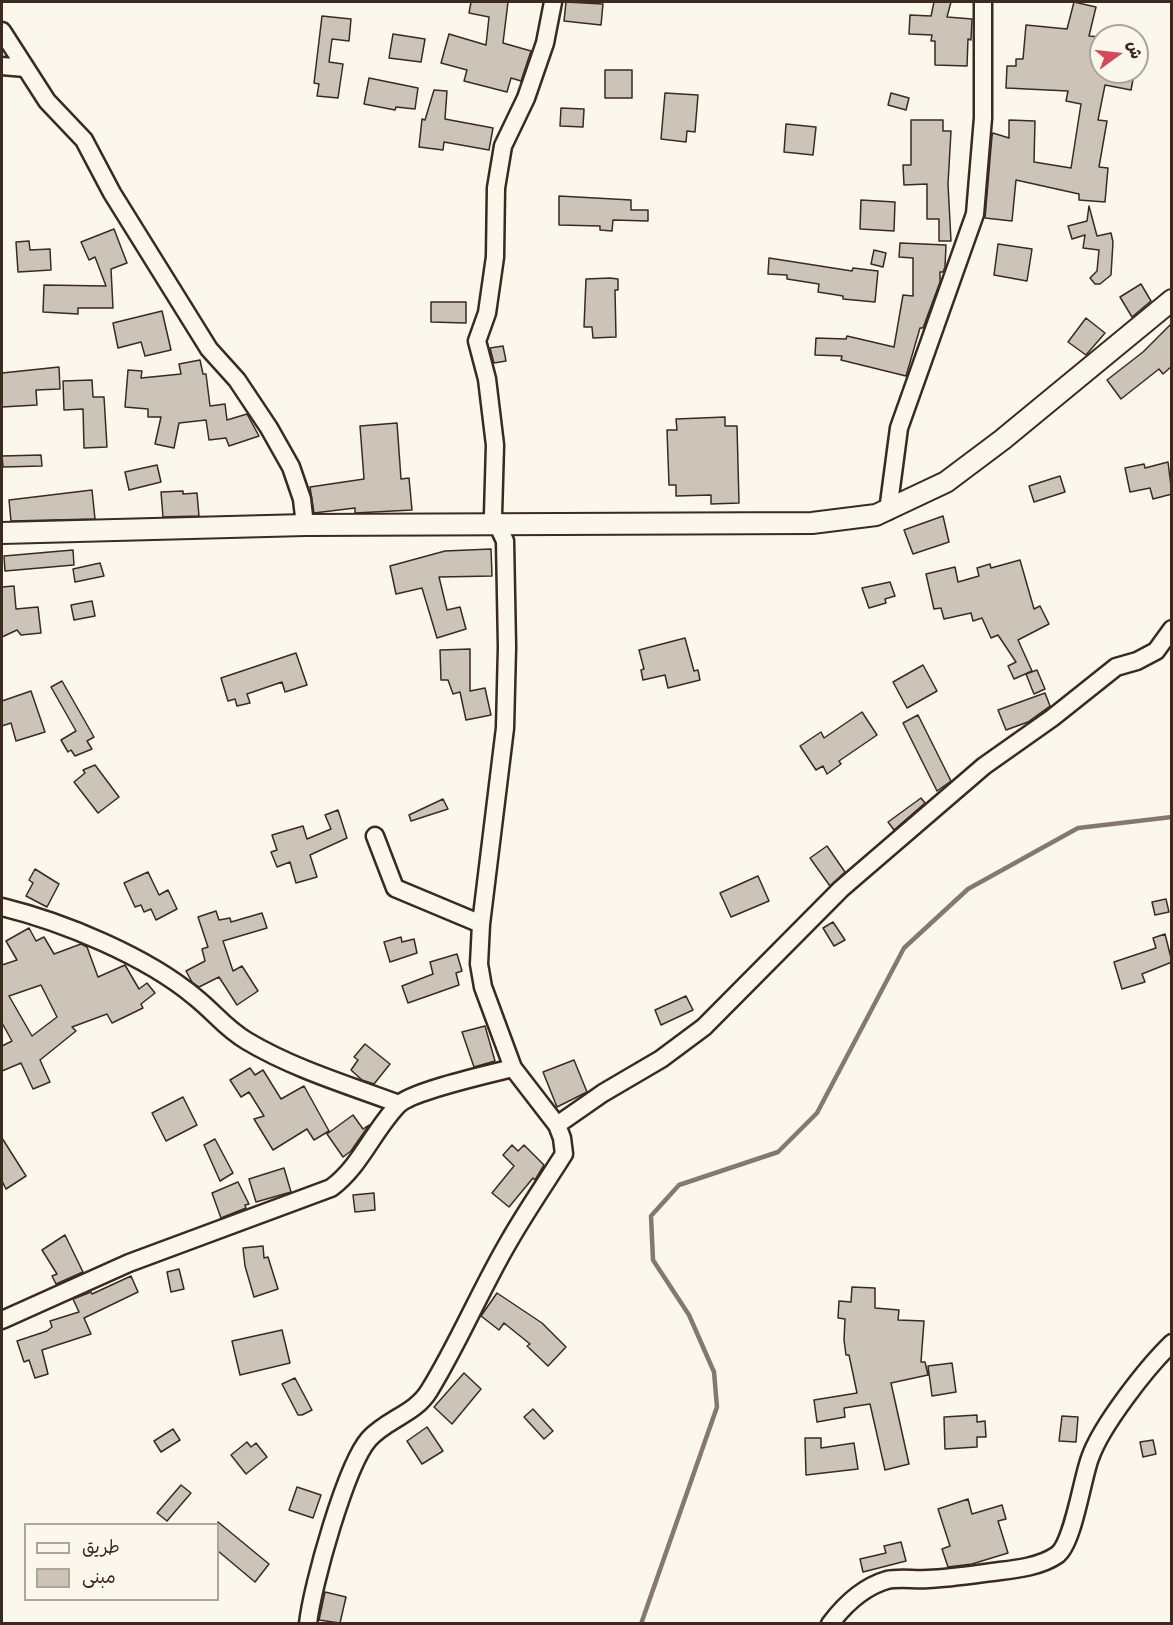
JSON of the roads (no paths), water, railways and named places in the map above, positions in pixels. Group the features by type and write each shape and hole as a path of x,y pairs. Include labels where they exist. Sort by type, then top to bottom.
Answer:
{"main road":[{"path":"2,533 304,525 812,524 854,520 888,511 946,482 1002,440 1172,300"}],"street":[{"path":"308,1623 321,1564 355,1461 369,1440 381,1429 417,1406 434,1382 508,1243 564,1154 562,1138 557,1125 513,1068 483,987 479,964 481,924 505,728 505,541 493,515 495,445 493,417 487,379 477,341 487,313 495,257 496,188 503,146 526,98 545,43 553,2"},
{"path":"888,511 899,428 975,214 983,118 983,2"},
{"path":"2,31 47,101 84,140 112,193 209,348 237,380 268,428 291,467 302,499 304,525"},
{"path":"2,66 26,68"},
{"path":"557,1125 603,1093 661,1059 704,1027 841,889 975,773 1052,718 1116,667 1137,661 1156,651 1172,629"},
{"path":"375,836 395,888 481,924"},
{"path":"2,906 66,926 151,966 196,997 225,1027 278,1058 399,1104"},
{"path":"2,1320 129,1263 331,1188 349,1173 399,1104 425,1093 513,1068"},
{"path":"830,1623 862,1591 888,1580 928,1579 1017,1569 1049,1560 1060,1554 1068,1539 1091,1454 1114,1417 1160,1354 1172,1343"}],"waterway":[{"path":"641,1624 717,1407 714,1372 689,1315 653,1260 651,1216 679,1185 778,1152 817,1113 904,948 968,889 1078,828 1172,817"}]}
